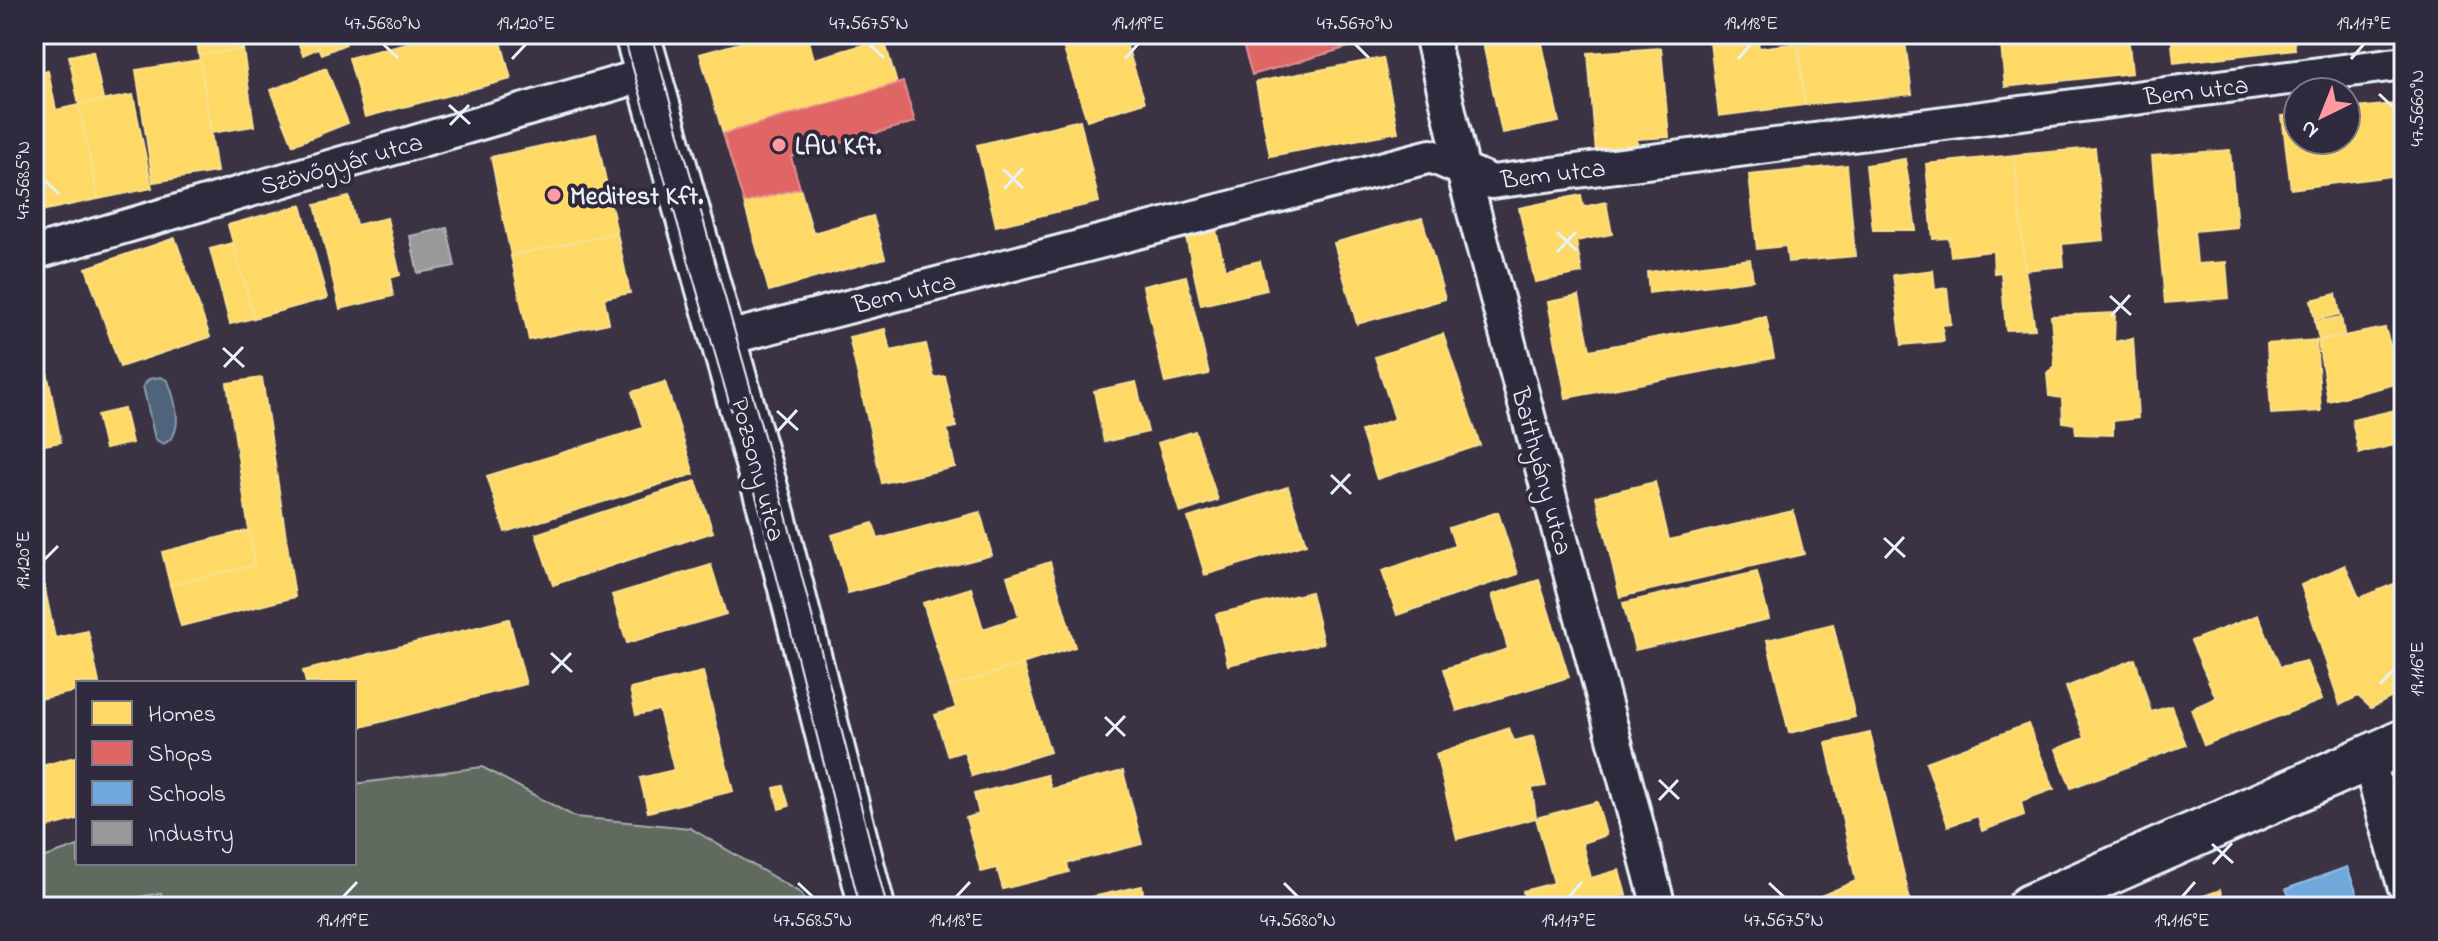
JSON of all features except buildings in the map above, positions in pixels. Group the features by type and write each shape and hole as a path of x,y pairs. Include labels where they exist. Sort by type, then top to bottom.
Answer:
{"street":[{"name":"Batthyány utca","path":"1431,34 1463,171 1659,907"},
{"name":"Szövőgyár utca","path":"34,253 642,54"},
{"name":"Pozsony utca","path":"642,54 776,528 872,907"},
{"name":"Bem utca","path":"724,339 1431,156 1492,182 2404,63"},
{"path":"2030,907 2386,750 2404,885"}],"green space":[{"path":"482,767 575,817 690,828 802,894 805,907 165,907 161,893 86,907 34,907 34,861 76,847 76,865 356,865 356,784"}],"water":[{"path":"161,377 168,381 177,416 174,433 163,444 155,439 143,386 149,379"}],"tram line":[{"path":"623,34 760,510 860,907"},
{"path":"651,34 784,507 887,907"}],"place":[{"name":"LAU Kft.","path":"779,145"},
{"name":"Meditest Kft.","path":"554,195"}]}
